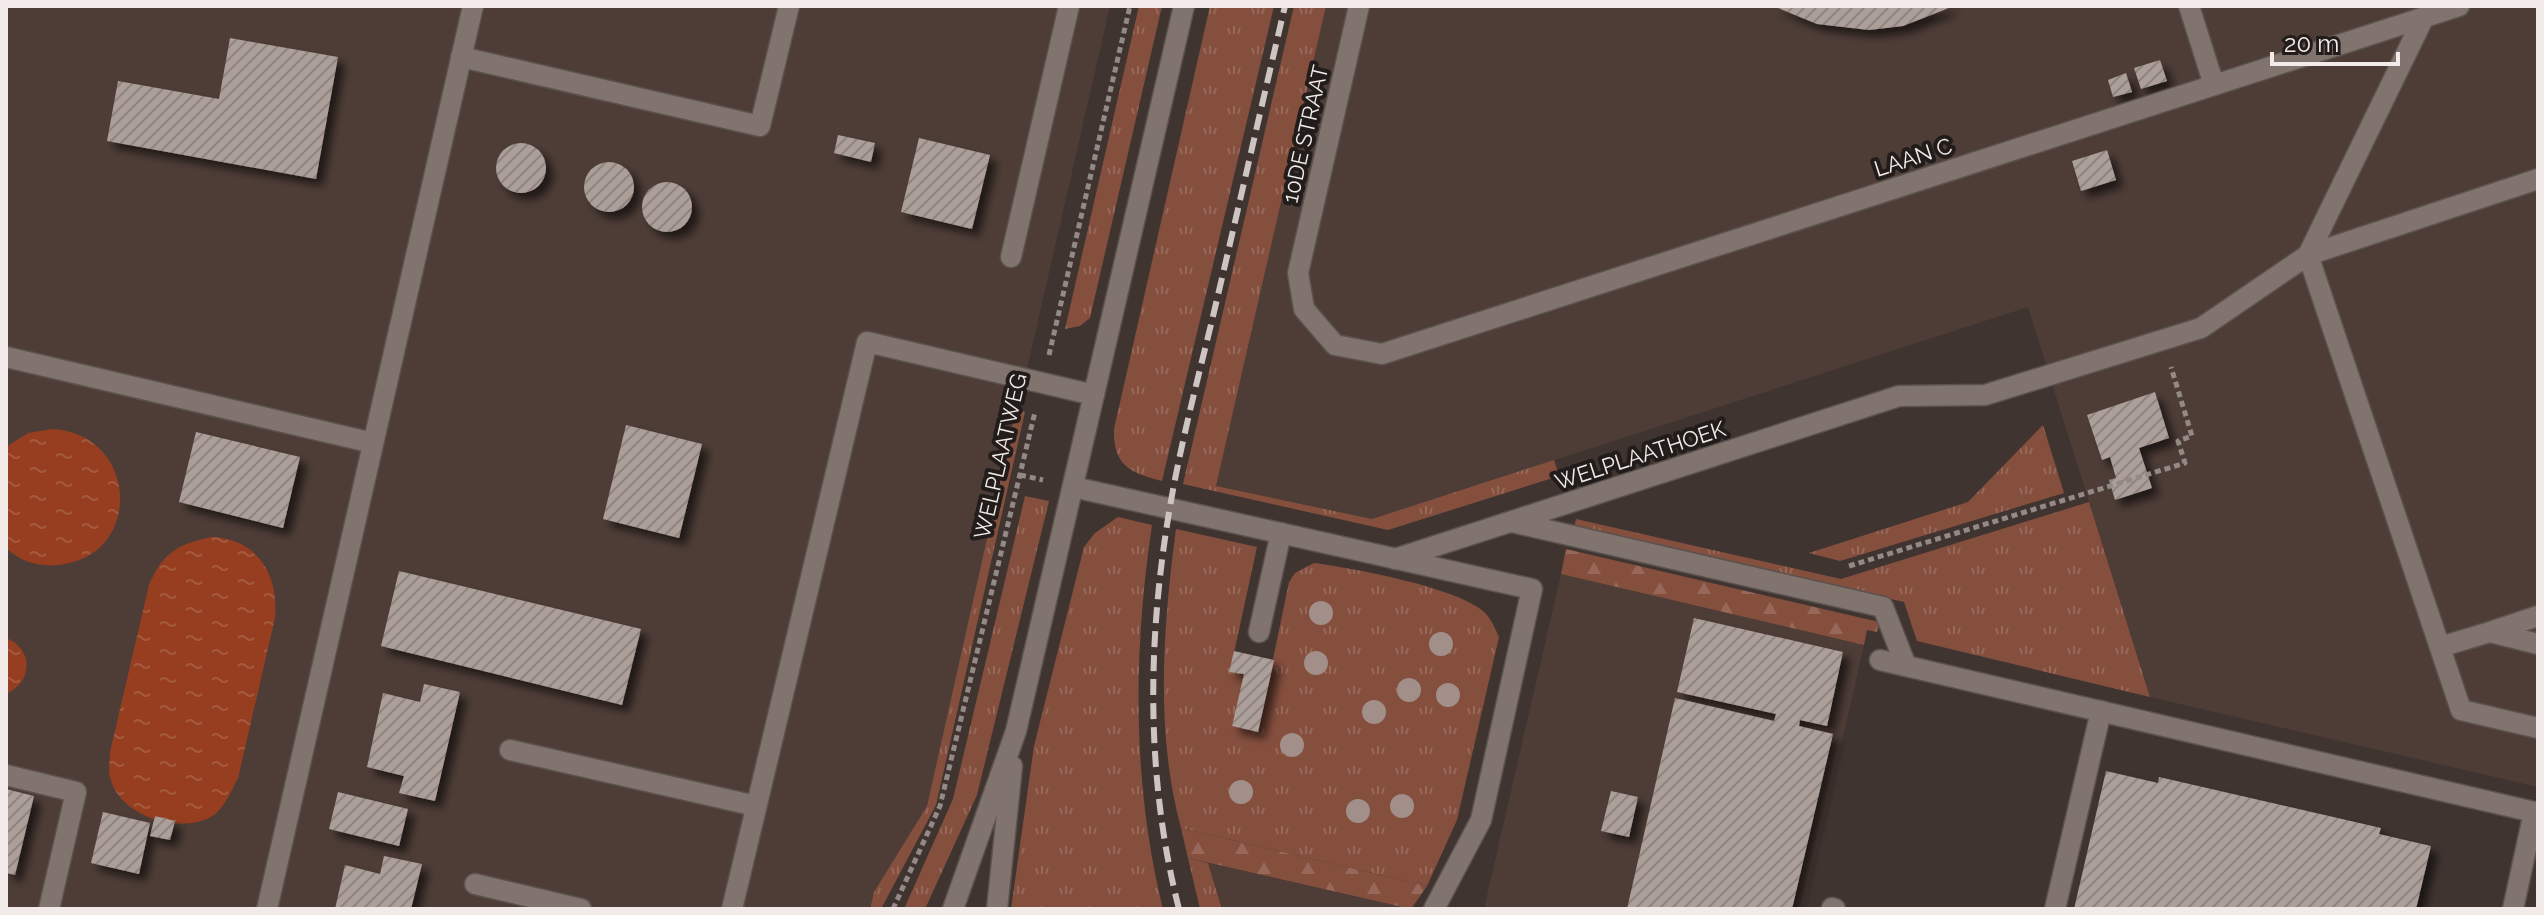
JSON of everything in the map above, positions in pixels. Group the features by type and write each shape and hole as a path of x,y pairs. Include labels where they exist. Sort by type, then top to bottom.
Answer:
{"street":[{"path":"267,909 473,6"},
{"path":"461,57 760,126 789,6"},
{"path":"1011,257 1069,6"},
{"path":"953,909 1016,731 1184,6"},
{"name":"10DE STRAAT","path":"1359,6 1298,273 1304,309 1335,345 1382,354"},
{"path":"2189,6 2214,85"},
{"name":"LAAN C","path":"1382,354 2459,6"},
{"path":"2424,17 2308,255 2461,710 2538,728"},
{"path":"2308,255 2538,179"},
{"name":"WELPLAATHOEK","path":"1395,559 1899,396 1985,395 2201,328 2308,255"},
{"path":"732,909 867,342 1094,395"},
{"path":"6,357 373,443"},
{"path":"1073,487 1532,589 1481,820 1434,909"},
{"path":"1511,521 1883,607 1906,666"},
{"path":"1259,632 1281,533"},
{"path":"2440,647 2538,616"},
{"path":"2490,632 2538,644"},
{"path":"1880,660 2534,812 2513,909"},
{"path":"2055,909 2101,711"},
{"path":"997,909 1016,731"},
{"path":"510,750 756,806"},
{"path":"6,775 76,792 49,909"},
{"path":"475,884 581,909"}],"path":[{"name":"WELPLAATWEG","path":"893,909 940,806 1130,6"},
{"path":"1838,569 2185,463 2178,441 2192,436 2162,340"}],"shaded area":[{"path":"6,6 1110,6 927,806 874,892 870,909 6,909"},
{"path":"1326,6 2538,6 2538,787 2150,697 2028,307 1372,519 1216,486"},
{"path":"1561,574 1864,645 1803,909 1484,909"},
{"path":"1208,863 1411,909 1222,909"}],"green space":[{"path":"1139,6 1162,6 1090,318 1080,326 1065,329"},
{"path":"1210,6 1274,6 1162,481 1140,475 1125,466 1116,451 1114,429"},
{"path":"1294,6 1326,6 1216,486 1372,519 1554,460 1559,476 1388,530 1183,484"},
{"path":"1016,410 1025,412 936,805 881,909 870,909 874,892 927,806"},
{"path":"2043,425 2064,493 1840,561 1809,553 1968,502"},
{"path":"1025,496 1049,501 977,795 925,909 904,909 953,799"},
{"path":"2089,502 2150,697 1917,641 1904,602 1574,528 1576,519 1841,579"},
{"path":"1118,517 1152,525 1141,621 1139,718 1146,814 1163,909 1011,909 1034,746 1084,547 1095,533"},
{"path":"1176,529 1257,547 1230,671 1244,674 1233,726 1258,732 1289,582 1295,573 1314,563 1377,574 1450,594 1469,602 1488,617 1499,637 1457,820 1427,886 1181,828 1167,755 1164,679"},
{"path":"1566,549 1879,622 1877,632 1867,630 1864,645 1561,574"},
{"path":"1181,828 1427,886 1411,909 1188,858"},
{"path":"1188,858 1208,863 1222,909 1200,909"}],"water":[{"path":"52,429 81,436 102,451 115,472 120,496 117,520 105,542 85,557 57,565 23,560 6,548 6,447 28,433"},
{"path":"212,537 242,544 262,562 273,587 275,618 238,778 229,795 209,818 181,824 166,822 150,818 124,802 109,774 110,752 149,585 160,565 173,552 189,543"},
{"path":"6,638 22,650 27,666 21,682 6,694"}],"building":[{"path":"1773,6 1954,6 1903,26 1869,30 1817,24"},
{"path":"230,38 338,57 316,179 107,141 118,81 219,99"},
{"path":"2160,60 2167,81 2141,89 2134,68"},
{"path":"2126,73 2132,92 2113,97 2108,80"},
{"path":"838,135 875,143 871,162 834,153"},
{"path":"919,138 990,155 972,229 901,212"},
{"path":"521,143 539,150 546,168 539,186 521,193 503,186 496,168 503,150"},
{"path":"2107,150 2116,180 2081,191 2072,161"},
{"path":"609,162 627,169 634,187 627,205 609,212 591,205 584,187 591,169"},
{"path":"667,182 685,189 692,207 685,225 667,232 649,225 642,207 649,189"},
{"path":"2155,392 2169,438 2139,448 2152,488 2115,500 2109,480 2116,478 2110,457 2102,460 2087,415"},
{"path":"626,425 702,444 679,538 603,519"},
{"path":"196,432 300,457 283,528 179,502"},
{"path":"399,571 641,629 622,705 381,646"},
{"path":"1694,618 1843,652 1827,726 1800,720 1799,726 1833,734 1792,909 1627,909 1675,698 1774,721 1776,714 1677,692"},
{"path":"1234,651 1274,660 1258,732 1232,726 1244,674 1229,672"},
{"path":"424,684 460,692 435,801 399,793 404,776 367,767 383,693 420,702"},
{"path":"2106,771 2158,783 2159,777 2381,828 2379,834 2431,846 2416,909 2074,909"},
{"path":"6,789 34,796 15,875 6,873"},
{"path":"1611,791 1638,797 1629,837 1601,831"},
{"path":"338,792 408,809 399,846 329,829"},
{"path":"103,812 150,823 139,874 91,863"},
{"path":"155,816 175,821 170,840 150,836"},
{"path":"384,856 422,864 411,909 335,909 345,865 380,874"}],"railway":[{"path":"1179,909 1168,862 1156,766 1154,669 1160,573 1182,445 1285,6"}]}
